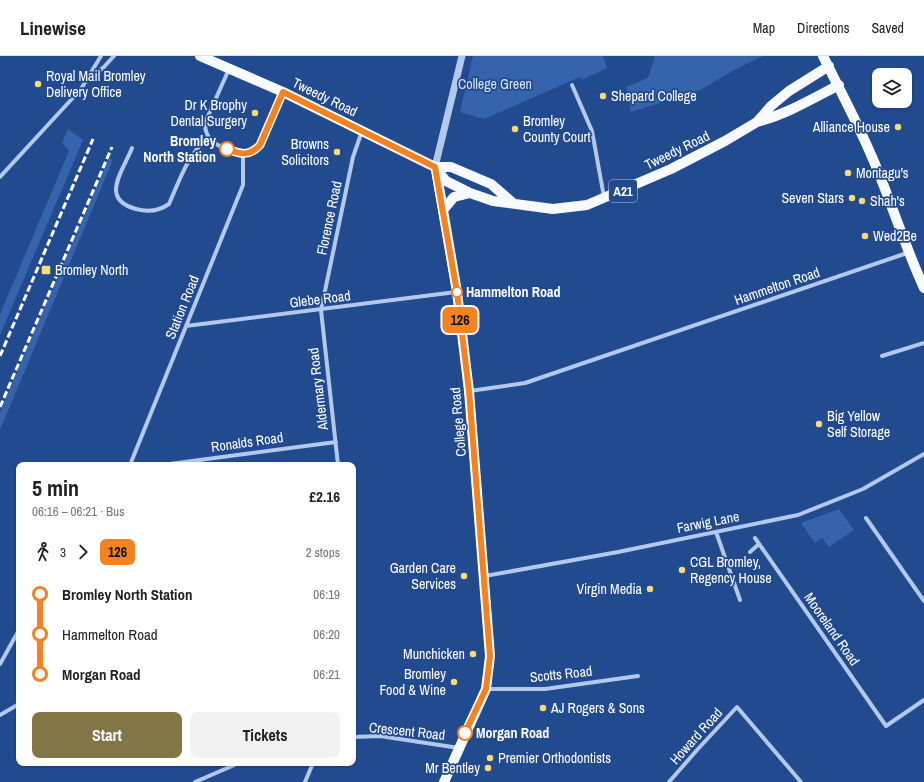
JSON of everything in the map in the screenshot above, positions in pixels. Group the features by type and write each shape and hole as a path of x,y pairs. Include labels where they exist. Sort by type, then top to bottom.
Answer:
{"main road":[{"name":"Tweedy Road","path":"200,56 283,92 435,167 451,167 491,184 513,204"},
{"path":"823,56 839,85 885,188 907,253 924,288"},
{"name":"Tweedy Road","path":"757,122 771,106 789,91 829,66"},
{"name":"Tweedy Road","path":"435,167 446,182 470,193 493,201 552,209 587,205 671,169 725,142 757,122 778,116 796,108 839,85"},
{"name":"College Road","path":"435,167 457,292 469,391 485,576 490,656 486,689 459,748 447,781"},
{"path":"443,210 454,198 470,193"}],"street":[{"path":"89,77 93,67 101,56"},
{"path":"0,177 51,122 89,77 103,68 114,56"},
{"name":"College Road","path":"435,167 462,56"},
{"path":"229,68 204,124 208,138 220,146 243,155 250,154 260,145 283,92"},
{"path":"572,85 592,131 604,199"},
{"name":"Florence Road","path":"321,310 353,157 362,131"},
{"path":"132,148 118,180 116,195 119,201 126,206 151,210 163,208 169,204 188,161 195,150 208,138"},
{"name":"Station Road","path":"131,462 243,185 243,155"},
{"name":"Hammelton Road","path":"469,391 525,384 907,253"},
{"name":"Glebe Road","path":"186,326 457,292"},
{"name":"Aldermary Road","path":"321,310 338,462"},
{"path":"882,356 924,343"},
{"name":"Ronalds Road","path":"185,462 336,442"},
{"name":"Farwig Lane","path":"485,576 798,515 870,486 924,454"},
{"path":"866,518 924,601"},
{"path":"716,532 740,600"},
{"name":"Mooreland Road","path":"755,538 886,726 924,700"},
{"path":"750,552 759,544"},
{"path":"0,664 16,635"},
{"name":"Scotts Road","path":"486,689 545,689 638,676"},
{"path":"0,715 16,706"},
{"name":"Howard Road","path":"669,782 737,707 800,782"},
{"name":"Crescent Road","path":"356,737 380,736 459,748"},
{"path":"195,782 232,766"},
{"path":"305,782 312,766"}],"green space":[{"name":"College Green","path":"473,56 603,56 607,68 582,80 580,77 484,119 460,112"},
{"path":"655,56 763,56 736,69 700,90 631,112 626,87 648,78"},
{"path":"68,129 83,140 0,335 0,314 69,151 62,143"},
{"path":"109,158 113,160 0,430 0,412"},
{"path":"839,509 854,530 829,547 822,538 815,543 801,523"}],"railway":[{"path":"0,356 93,139"},
{"path":"0,407 112,147"}],"bus line":[{"name":"126","path":"227,149 243,155 250,154 256,150 260,145 283,92 435,167 457,292 469,391 485,576 490,656 490,667 486,689 465,733"}],"place":[{"name":"Royal Mail Bromley Delivery Office","path":"38,84"},
{"name":"Shepard College","path":"603,96"},
{"name":"Dr K Brophy Dental Surgery","path":"255,113"},
{"name":"Alliance House","path":"898,127"},
{"name":"Bromley County Court","path":"515,129"},
{"name":"Bromley North Station","path":"227,149"},
{"name":"Browns Solicitors","path":"337,152"},
{"name":"Montagu's","path":"848,173"},
{"name":"Seven Stars","path":"852,198"},
{"name":"Shah's","path":"862,201"},
{"name":"Wed2Be","path":"865,236"},
{"name":"Bromley North","path":"46,270"},
{"name":"Hammelton Road","path":"457,292"},
{"name":"Big Yellow Self Storage","path":"819,424"},
{"name":"CGL Bromley, Regency House","path":"682,570"},
{"name":"Garden Care Services","path":"464,576"},
{"name":"Virgin Media","path":"650,589"},
{"name":"Munchicken","path":"473,654"},
{"name":"Bromley Food & Wine","path":"454,682"},
{"name":"AJ Rogers & Sons","path":"543,708"},
{"name":"Morgan Road","path":"465,733"},
{"name":"Premier Orthodontists","path":"490,758"},
{"name":"Mr Bentley","path":"488,768"}]}
